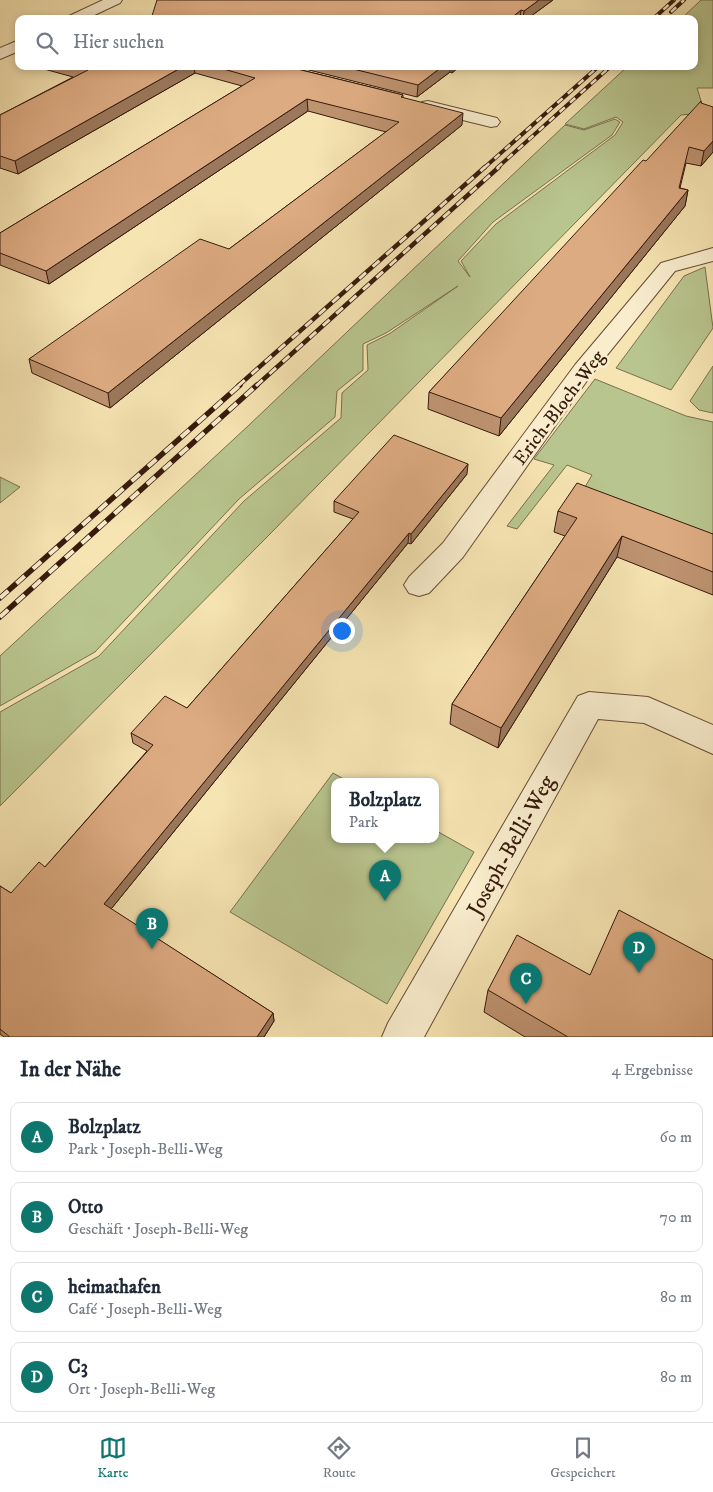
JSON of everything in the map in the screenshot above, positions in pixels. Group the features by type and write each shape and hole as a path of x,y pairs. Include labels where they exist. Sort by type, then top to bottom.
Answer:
{"street":[{"path":"84,15 115,0"},
{"path":"0,54 15,47"},
{"path":"409,102 491,122"},
{"name":"Erich-Bloch-Weg","path":"419,585 453,550 583,370 668,268 713,254"},
{"name":"Joseph-Belli-Weg","path":"402,1037 589,705 648,710 713,740"}],"green space":[{"path":"701,0 713,0 713,88 697,88 703,107 692,114 681,115 0,806 0,712 99,656 244,501 341,418 342,393 368,370 367,345 389,334 458,286 386,333 363,344 363,370 337,391 335,417 239,499 95,652 0,706 0,656 248,426 565,125 584,130 615,119 620,122 612,135 493,222 458,261 470,277 461,261 496,224 615,135 623,122 616,117 584,129 565,124 624,70 698,70 698,15 685,15"},
{"path":"705,267 713,328 671,390 616,368 684,276"},
{"path":"713,366 713,413 699,410 690,401"},
{"path":"595,379 686,416 713,422 713,535 585,487 592,475 567,465 517,529 507,526 554,465 534,459"},
{"path":"0,477 20,487 0,503"},
{"path":"333,773 342,778 331,778 331,843 439,843 439,832 474,852 387,1004 230,912"}],"building":[{"path":"157,0 539,0 515,15 152,15"},
{"path":"88,70 177,70 15,161 0,156 0,115"},
{"path":"227,70 301,70 403,95 401,97 463,113 108,393 29,359 200,239 229,249 399,122 307,99 46,271 0,253 0,233 255,78"},
{"path":"357,70 438,70 418,85"},
{"path":"701,101 701,103 713,107 713,141 704,151 689,147 679,188 688,190 501,418 429,392 643,160 646,161"},
{"path":"394,435 468,464 104,904 273,1013 257,1037 10,1037 0,1029 0,886 11,893 39,862 45,867 153,745 131,733 165,696 187,708 359,512 334,501"},
{"path":"577,483 713,534 713,572 622,536 501,728 452,704 577,518 558,511"},
{"path":"619,910 713,960 713,1037 568,1037 488,990 517,935 590,975"}],"railway":[{"path":"657,15 674,0"},
{"path":"671,12 684,0"},
{"path":"484,168 594,70"},
{"path":"497,168 607,70"},
{"path":"238,386 485,167"},
{"path":"256,386 499,167"},
{"path":"0,598 240,385"},
{"path":"0,617 257,385"}],"place":[{"name":"Bolzplatz","path":"385,901"},
{"name":"Otto","path":"152,949"},
{"name":"C3","path":"639,973"},
{"name":"heimathafen","path":"526,1004"}]}
